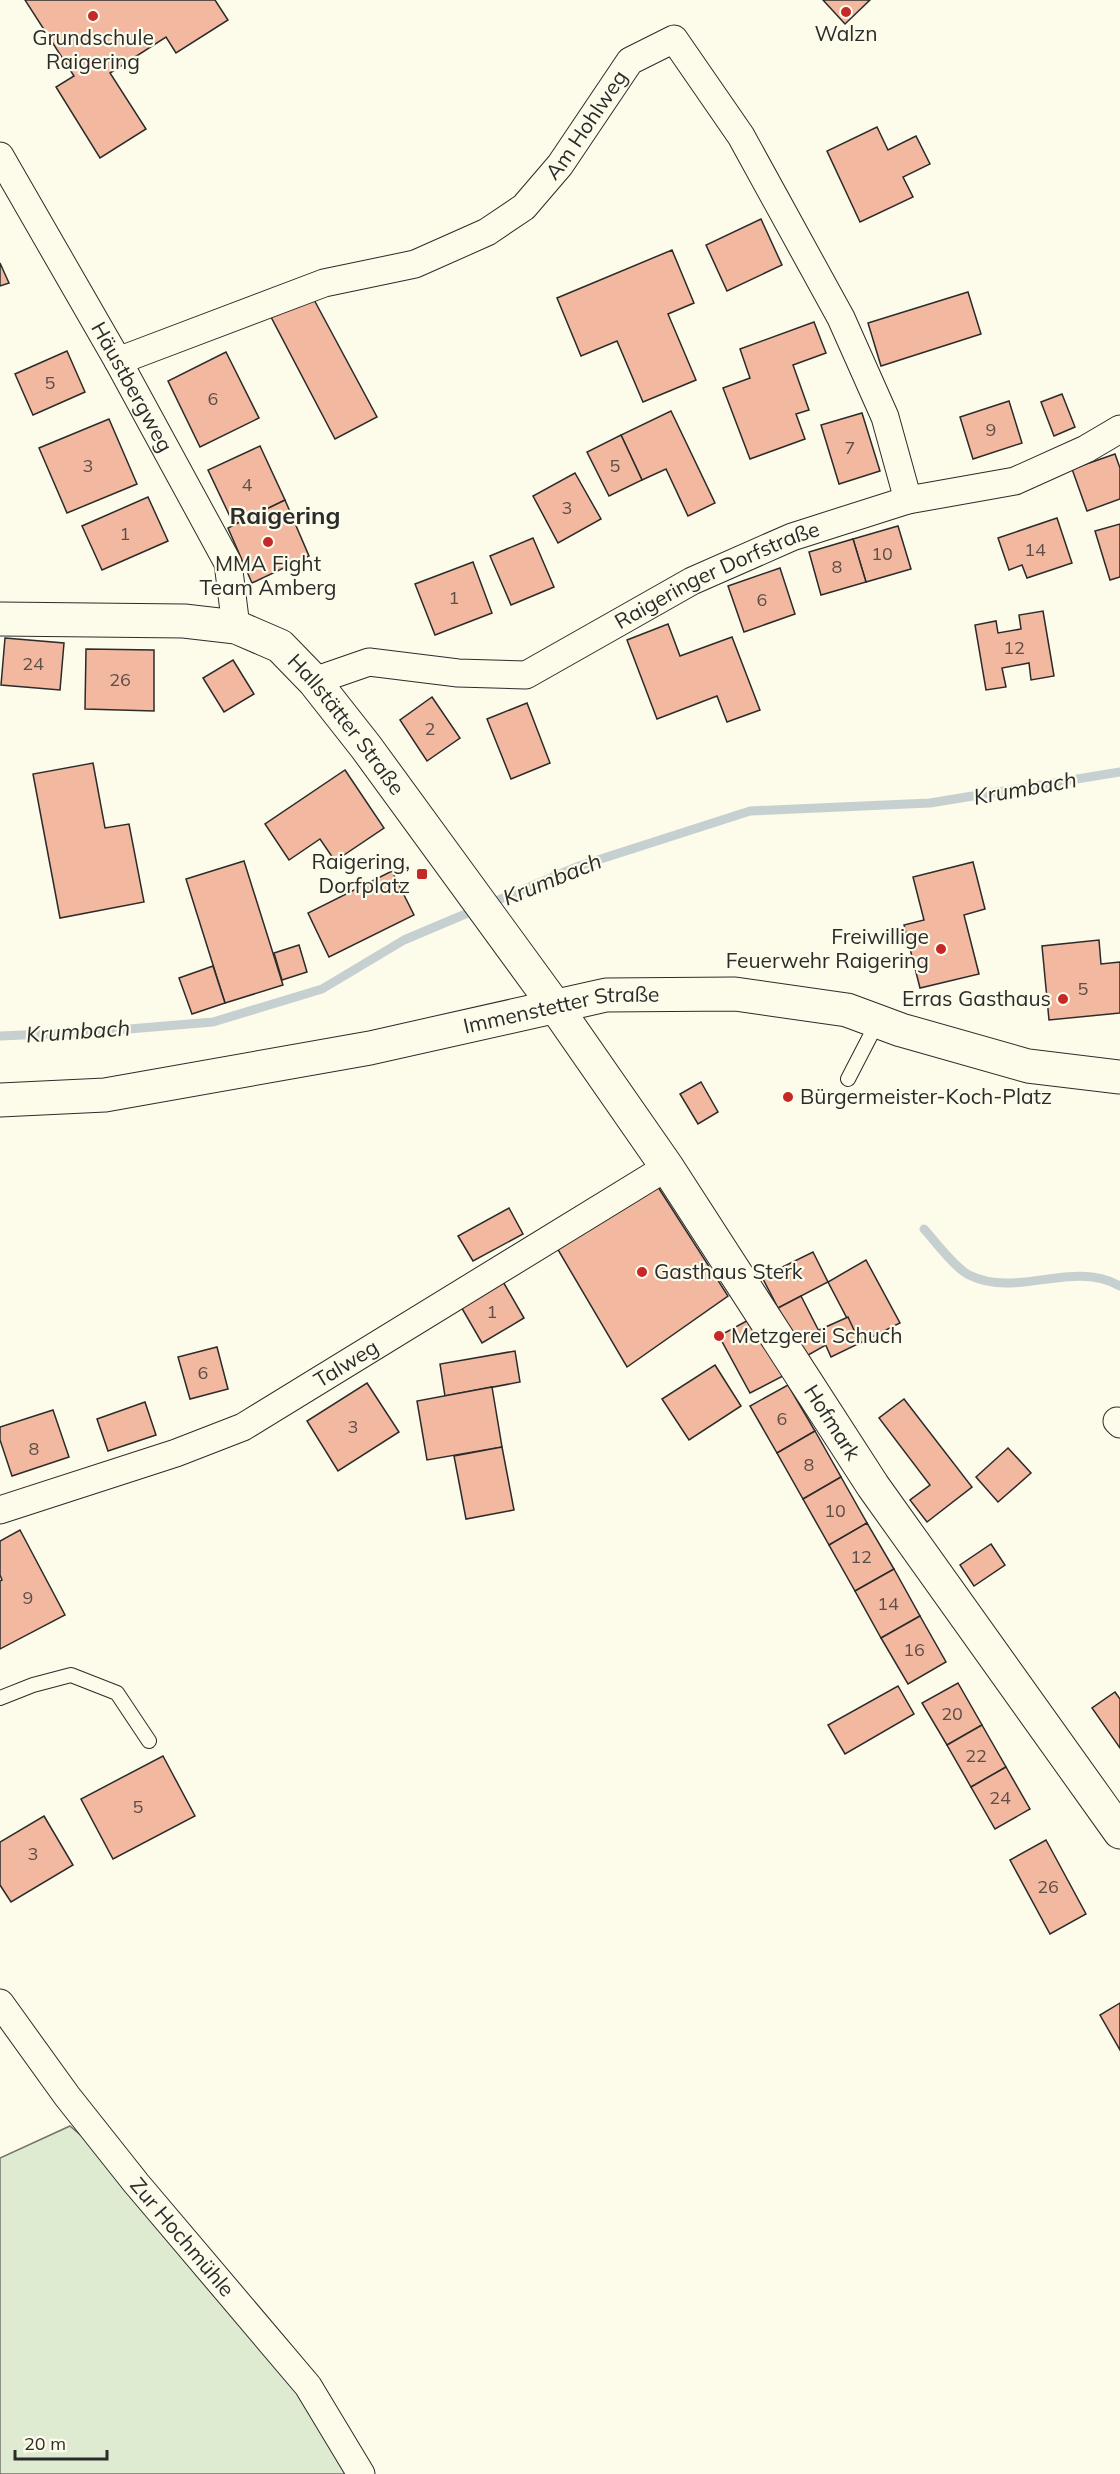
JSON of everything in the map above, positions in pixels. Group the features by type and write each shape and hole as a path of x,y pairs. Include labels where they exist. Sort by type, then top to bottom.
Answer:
{"street":[{"name":"Am Hohlweg","path":"118,362 324,283 415,264 488,232 524,207 560,165 630,61 674,39 741,136 841,318 885,417 908,500"},
{"name":"Häustbergweg","path":"0,156 118,362 228,563 236,627"},
{"name":"Raigeringer Dorfstraße","path":"314,681 369,662 458,673 526,675 692,581 792,537 908,500 1015,481 1086,449 1120,429"},
{"name":"Hallstätter Straße","path":"0,620 184,621 236,627 280,646 314,681 366,747 555,1006"},
{"name":"Immenstetter Straße","path":"0,1100 105,1095 370,1047 606,994 735,994 848,1010 878,1022 1028,1066 1120,1077"},
{"name":"Hofmark","path":"555,1006 668,1167 873,1486 1120,1832"},
{"name":"Talweg","path":"0,1510 176,1453 243,1427 668,1167"},
{"name":"Zur Hochmühle","path":"0,2003 67,2096 136,2183 308,2386 361,2474"}],"lane":[{"path":"848,1079 878,1022"},
{"path":"0,1698 33,1685 71,1675 117,1693 149,1741"}],"green space":[{"path":"70,2126 136,2183 361,2474 0,2474 0,2158"}],"building":[{"path":"25,0 215,0 228,20 176,53 166,37 110,73 146,129 100,158 56,87 74,76"},
{"name":"Walzn","path":"823,0 870,0 845,24"},
{"path":"877,127 888,150 916,136 930,164 903,177 913,197 860,222 827,151"},
{"path":"761,219 782,265 727,291 706,245"},
{"path":"672,250 694,303 668,314 696,380 643,402 617,341 581,356 557,298"},
{"path":"0,263 9,283 0,286"},
{"path":"968,292 981,334 881,366 868,323"},
{"path":"312,296 377,417 335,439 271,317"},
{"path":"814,322 826,353 793,365 809,410 796,414 805,439 750,459 723,388 750,378 740,349"},
{"path":"67,351 85,392 33,415 15,374"},
{"path":"226,352 259,418 200,447 168,381"},
{"path":"1062,394 1075,427 1054,436 1041,402"},
{"path":"1009,401 1022,443 973,459 960,417"},
{"path":"671,411 715,503 688,516 666,469 642,480 621,435"},
{"path":"862,413 880,471 839,484 821,425"},
{"path":"109,419 137,484 67,513 39,448"},
{"path":"621,435 642,480 609,496 587,452"},
{"path":"260,446 285,500 234,525 208,470"},
{"path":"1115,454 1120,468 1120,499 1087,511 1072,469"},
{"path":"575,473 601,519 558,543 533,496"},
{"path":"148,497 168,541 102,570 82,526"},
{"name":"MMA Fight Team Amberg","path":"285,500 309,556 252,583 228,528"},
{"path":"1057,518 1072,563 1027,578 1022,565 1009,570 998,538"},
{"path":"1120,524 1120,577 1110,580 1095,531"},
{"path":"898,526 911,569 866,582 853,539"},
{"path":"533,538 554,587 511,605 490,556"},
{"path":"853,539 866,582 821,595 809,552"},
{"path":"473,562 492,613 435,635 415,584"},
{"path":"780,568 795,614 744,632 728,586"},
{"path":"1043,611 1054,676 1031,680 1029,663 1002,668 1006,687 986,690 975,625 996,621 998,633 1021,629 1019,615"},
{"path":"668,624 680,656 732,637 760,710 727,722 717,696 657,719 627,640"},
{"path":"5,638 64,643 60,690 1,685"},
{"path":"86,649 154,650 154,711 85,709"},
{"path":"233,660 254,694 224,712 203,678"},
{"path":"432,697 460,738 427,761 400,720"},
{"path":"527,703 550,763 511,779 487,719"},
{"path":"93,763 105,828 129,824 144,902 60,918 33,774"},
{"path":"345,770 384,828 335,861 320,839 289,860 265,824"},
{"path":"244,861 283,985 225,1003 186,879"},
{"name":"Freiwillige Feuerwehr Raigering","path":"973,862 985,909 964,915 979,974 920,988 904,925 924,920 913,877"},
{"path":"392,871 414,915 329,957 308,913"},
{"path":"1099,940 1101,964 1120,962 1120,1013 1049,1020 1042,946"},
{"path":"299,945 307,972 282,980 274,953"},
{"path":"213,966 225,1003 192,1014 179,978"},
{"path":"701,1082 718,1112 698,1124 680,1094"},
{"name":"Gasthaus Sterk","path":"658,1187 728,1296 627,1367 557,1248"},
{"path":"509,1208 523,1234 473,1261 458,1236"},
{"path":"813,1252 828,1282 778,1308 762,1277"},
{"path":"866,1260 900,1323 860,1343 828,1282"},
{"path":"502,1280 524,1318 482,1343 460,1305"},
{"path":"801,1296 826,1345 803,1358 778,1308"},
{"path":"848,1317 860,1343 831,1357 819,1330"},
{"path":"752,1318 783,1376 750,1393 719,1336"},
{"path":"217,1347 228,1389 190,1399 178,1357"},
{"path":"515,1351 520,1382 445,1396 440,1364"},
{"path":"715,1365 741,1406 689,1440 662,1399"},
{"path":"367,1383 399,1432 338,1471 307,1421"},
{"path":"788,1385 815,1431 777,1453 750,1406"},
{"path":"492,1387 502,1447 427,1460 417,1401"},
{"path":"904,1399 972,1487 927,1522 910,1500 930,1485 879,1418"},
{"path":"145,1402 156,1435 108,1451 97,1419"},
{"path":"53,1410 69,1457 12,1476 0,1440 0,1427"},
{"path":"815,1431 841,1477 803,1499 777,1453"},
{"path":"502,1447 514,1510 466,1519 454,1456"},
{"path":"1008,1448 1031,1473 998,1502 976,1477"},
{"path":"841,1477 867,1523 829,1545 803,1499"},
{"path":"867,1523 894,1569 855,1591 829,1545"},
{"path":"20,1530 65,1615 0,1649 0,1581 2,1580 0,1541"},
{"path":"991,1544 1005,1565 974,1586 960,1565"},
{"path":"894,1569 920,1616 881,1638 855,1591"},
{"path":"920,1616 946,1662 908,1684 881,1638"},
{"path":"958,1683 982,1725 947,1745 922,1703"},
{"path":"898,1686 914,1714 845,1754 828,1725"},
{"path":"1115,1692 1120,1699 1120,1748 1092,1708"},
{"path":"982,1725 1006,1767 971,1787 947,1745"},
{"path":"163,1756 195,1816 113,1859 81,1799"},
{"path":"1006,1767 1030,1809 995,1829 971,1787"},
{"path":"44,1816 73,1865 11,1902 0,1885 0,1842"},
{"path":"1046,1840 1086,1914 1050,1934 1010,1860"},
{"path":"1120,2003 1120,2050 1100,2015"}],"waterway":[{"name":"Krumbach","path":"0,1036 93,1032 213,1022 322,989 404,940 579,866 750,811 930,803 1120,772"},
{"path":"924,1229 963,1272 988,1281 1007,1283 1083,1276 1102,1279 1120,1286"}],"place":[{"name":"Walzn","path":"846,12"},
{"name":"Grundschule Raigering","path":"93,16"},
{"name":"MMA Fight Team Amberg","path":"268,542"},
{"name":"Raigering, Dorfplatz","path":"422,874"},
{"name":"Freiwillige Feuerwehr Raigering","path":"941,949"},
{"name":"Erras Gasthaus","path":"1063,999"},
{"name":"Bürgermeister-Koch-Platz","path":"788,1097"},
{"name":"Gasthaus Sterk","path":"642,1272"},
{"name":"Metzgerei Schuch","path":"719,1336"}],"district":[{"name":"Raigering","path":"285,516"}]}
